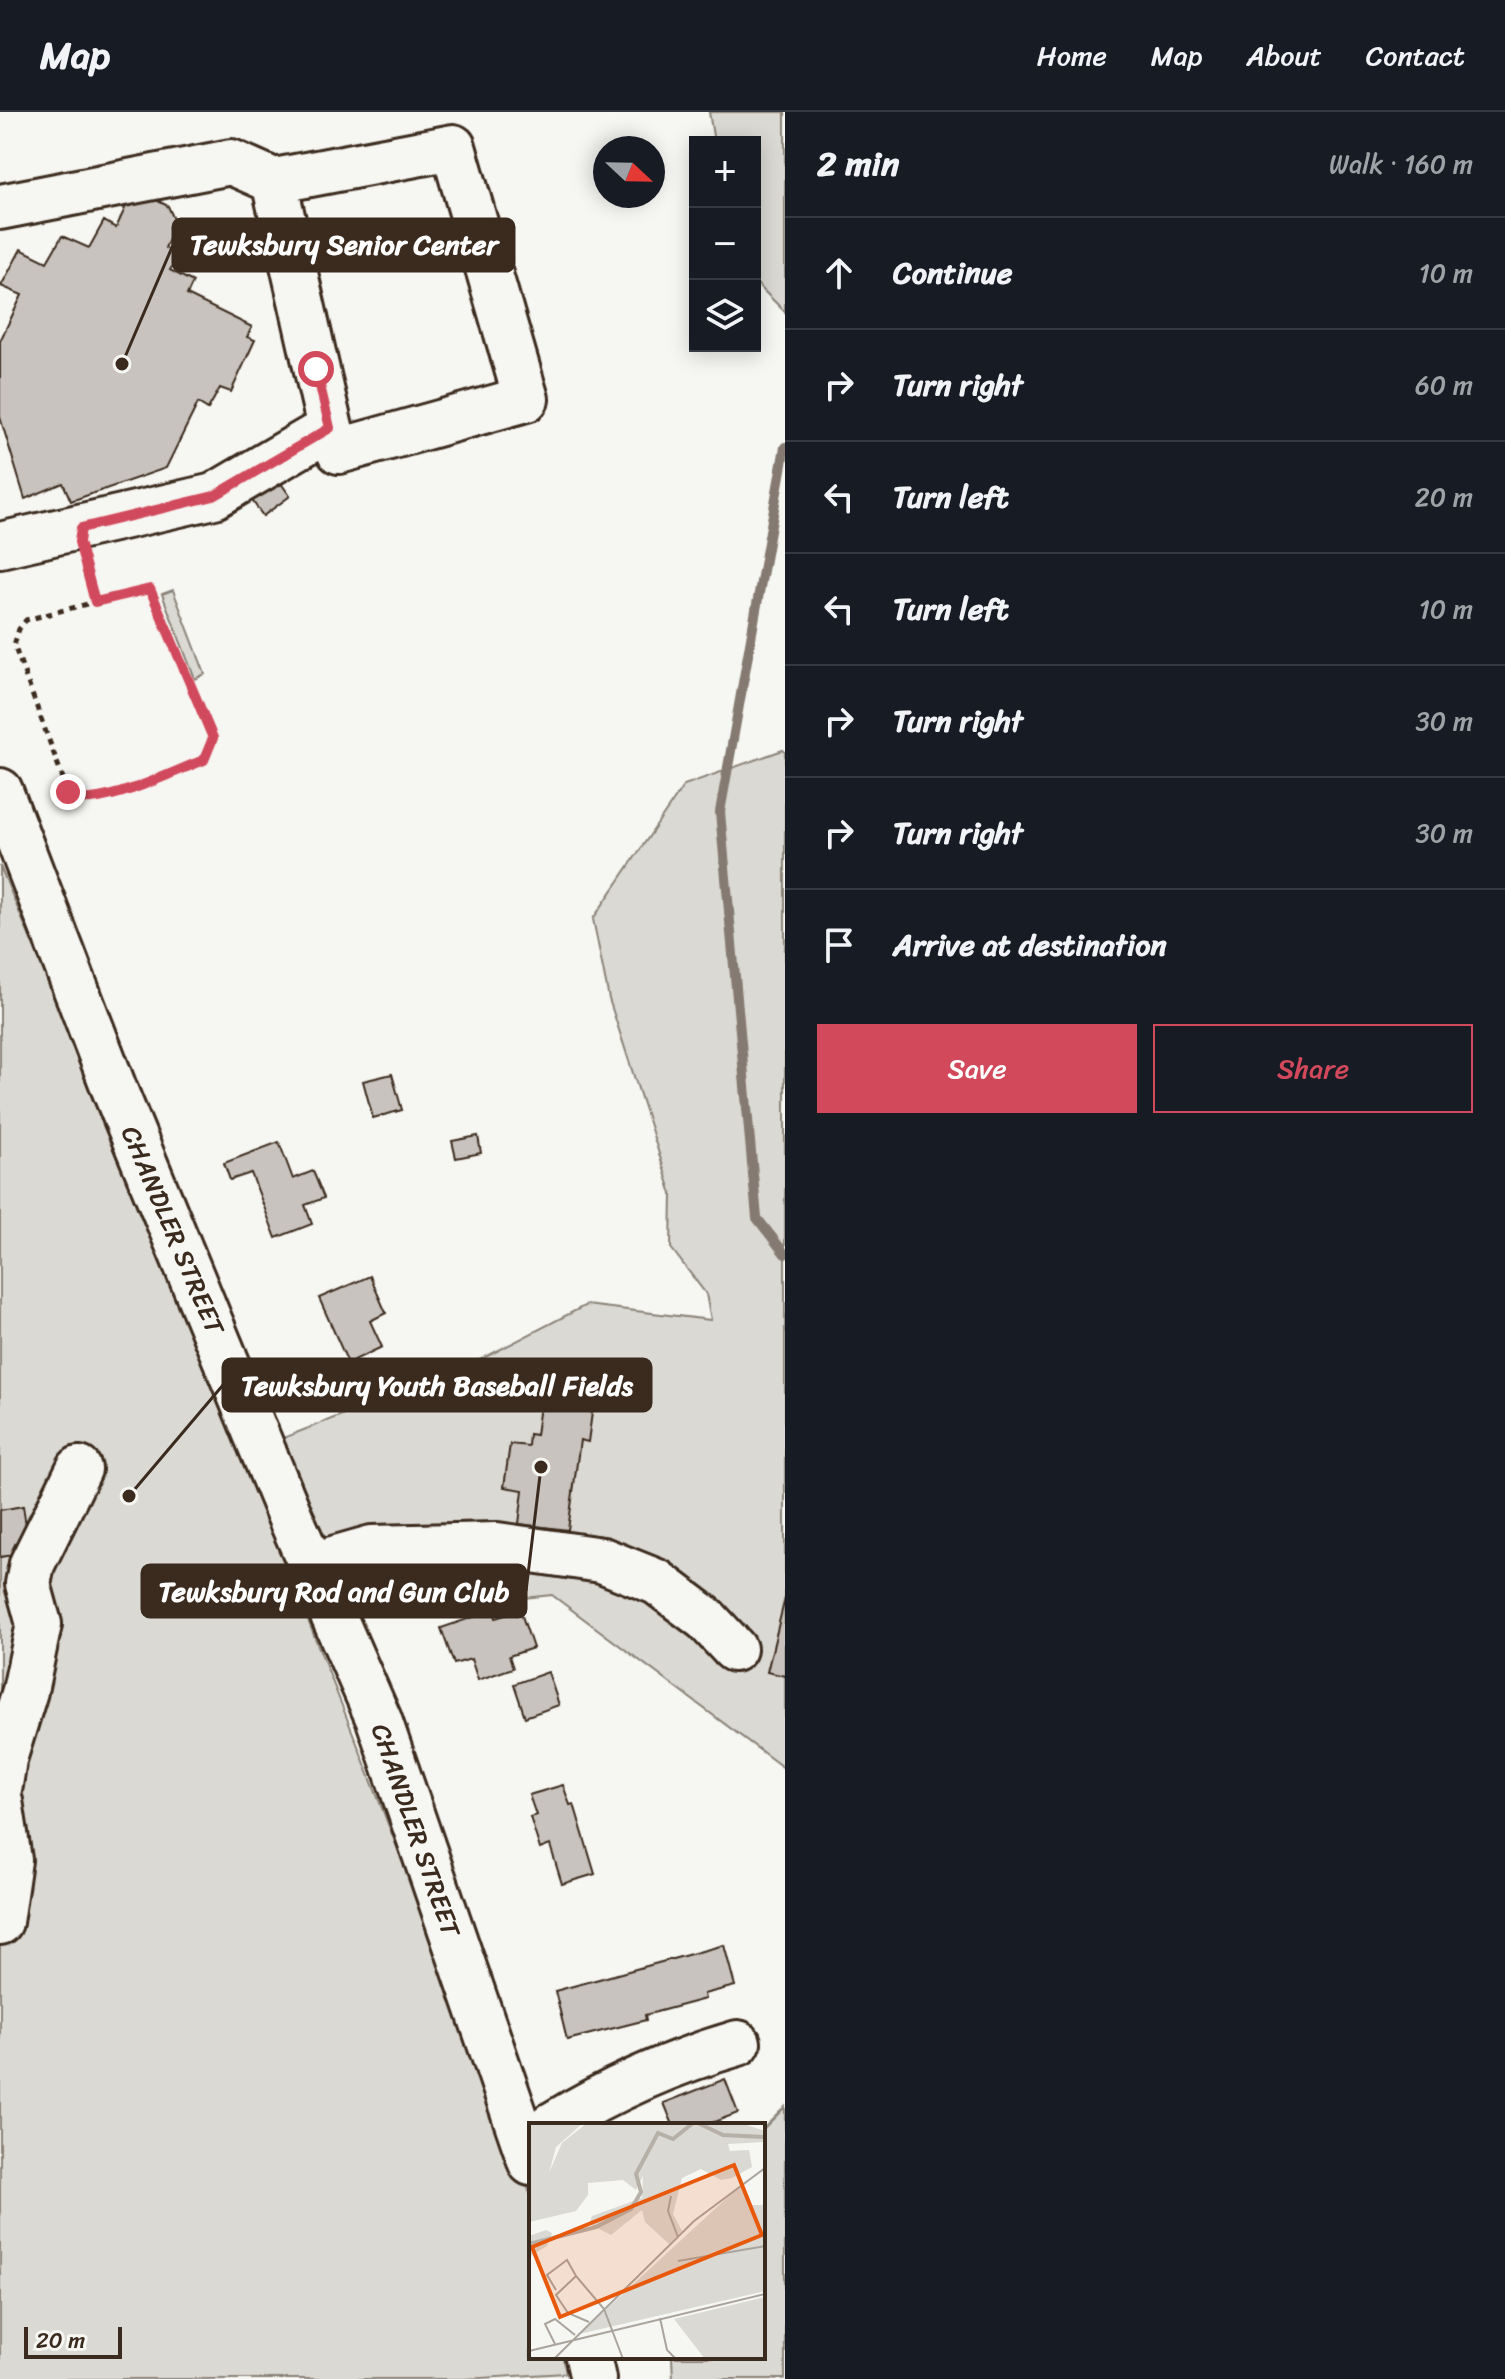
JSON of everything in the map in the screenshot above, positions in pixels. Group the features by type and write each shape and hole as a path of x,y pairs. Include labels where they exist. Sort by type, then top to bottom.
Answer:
{"street":[{"path":"0,207 231,162 274,181 453,147 526,399 339,451 330,428 274,181"},
{"path":"0,545 214,496 330,428"},
{"name":"CHANDLER STREET","path":"0,791 115,1091 379,1720 529,2128"},
{"path":"0,1785 39,1624 28,1584 32,1564 79,1469"},
{"path":"312,1565 372,1548 497,1545 602,1560 657,1582 706,1619 734,1649"},
{"path":"0,1801 9,1860 0,1922"},
{"path":"564,2123 621,2086 684,2058 738,2043"},
{"path":"588,2359 593,2379"}],"path":[{"path":"81,528 79,542 95,602"},
{"path":"150,589 213,738 204,760 91,799 78,798 68,792 14,645 19,629 26,620 95,602 150,589"}],"shaded area":[{"path":"709,112 785,112 785,312 761,288 761,136 713,136"},
{"path":"173,590 205,674 195,679 162,594"},
{"path":"783,750 785,1769 552,1595 353,1616 278,1440 474,1363 586,1305 711,1320 706,1294 671,1248 672,1194 609,999 593,919 684,785"},
{"path":"0,866 157,1241 360,1751 529,2191 529,2359 563,2359 566,2373 465,2379 0,2379"},
{"path":"785,2107 785,2379 673,2379 672,2359 765,2359 765,2127"}],"building":[{"path":"152,198 168,206 176,224 165,248 180,254 170,270 193,282 187,295 252,327 247,337 255,340 231,392 220,388 208,409 198,403 166,468 71,501 63,483 25,499 0,417 0,341 22,295 1,286 21,249 47,262 62,236 89,248 104,221 116,228 127,204"},
{"path":"278,479 290,496 263,516 251,499"},
{"path":"392,1074 402,1110 373,1118 363,1081"},
{"path":"478,1136 481,1153 456,1158 452,1141"},
{"path":"279,1142 293,1179 313,1171 324,1198 305,1205 312,1224 276,1238 251,1173 230,1180 224,1163"},
{"path":"370,1276 386,1313 370,1321 382,1347 348,1363 319,1298"},
{"path":"542,1391 594,1398 588,1442 580,1440 568,1530 519,1524 523,1490 504,1487 510,1444 528,1446 529,1434 536,1435"},
{"path":"23,1506 30,1552 0,1557 0,1510"},
{"path":"785,1598 785,1676 767,1672"},
{"path":"494,1610 496,1618 520,1610 533,1648 509,1656 513,1668 478,1680 471,1659 454,1664 441,1628"},
{"path":"548,1672 559,1705 525,1717 514,1684"},
{"path":"563,1785 570,1805 574,1804 595,1874 562,1884 550,1845 540,1849 530,1817 536,1815 529,1795"},
{"path":"724,1945 735,1986 704,1994 705,1999 645,2015 646,2020 567,2040 555,1991"},
{"path":"725,2079 738,2113 711,2123 672,2123 664,2103"}],"waterway":[{"path":"785,447 720,812 757,1218 785,1254"}],"place":[{"name":"Tewksbury Senior Center","path":"122,364"},
{"name":"Tewksbury Rod and Gun Club","path":"541,1467"},
{"name":"Tewksbury Youth Baseball Fields","path":"129,1496"}],"route":[{"path":"68,792 78,798 91,799 121,791 204,760 213,738 150,589 95,602 79,542 81,528 214,496 330,428 316,369"}]}
